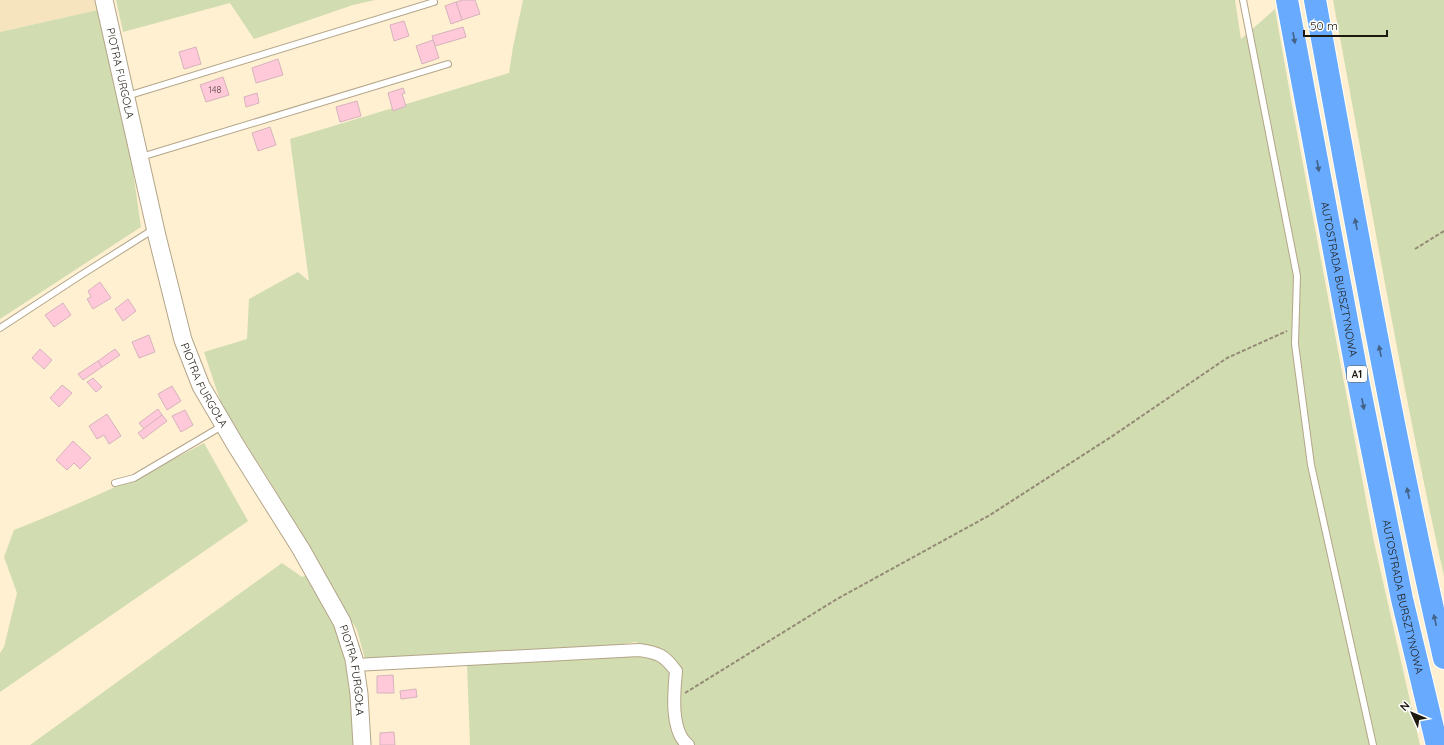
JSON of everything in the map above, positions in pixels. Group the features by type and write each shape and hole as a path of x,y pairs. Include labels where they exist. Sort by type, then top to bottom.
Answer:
{"highway":[{"name":"AUTOSTRADA BURSZTYNOWA","path":"1287,0 1348,328 1402,599 1437,745"},
{"name":"A1","path":"1315,0 1385,380 1444,658"}],"street":[{"name":"PIOTRA FURGOŁA","path":"104,0 183,340 201,386 224,426 301,549 342,622 355,665 360,694 362,745"},
{"path":"355,665 639,650 657,652 669,662 676,671 674,690 676,723 682,740 688,745"}],"lane":[{"path":"1243,0 1297,276 1295,344 1311,465 1373,745"},
{"path":"126,96 434,2"},
{"path":"140,157 448,64"},
{"path":"0,328 81,274 156,229"},
{"path":"115,483 134,478 224,426"}],"path":[{"path":"1415,249 1444,231"},
{"path":"674,699 837,599 990,515 1111,437 1227,358 1295,327"}],"shaded area":[{"path":"0,0 96,0 98,10 0,32"}],"green space":[{"path":"116,0 375,0 353,5 254,39 230,3 123,32"},
{"path":"523,0 1235,0 1241,39 1275,9 1374,542 1420,745 470,745 467,664 635,656 663,662 663,649 635,642 613,646 365,659 357,630 269,480 222,406 204,352 247,339 249,299 298,272 309,281 290,139 509,73"},
{"path":"1333,0 1444,0 1444,576 1399,360"},
{"path":"98,10 131,157 141,227 0,319 0,32"},
{"path":"204,443 248,521 0,692 0,653 4,647 17,593 4,557 14,530 110,489 158,467"},
{"path":"282,563 302,577 309,574 337,622 349,669 356,745 30,745"}],"building":[{"path":"463,0 475,0 480,14 462,20 456,2"},
{"path":"456,2 462,20 451,24 445,6"},
{"path":"404,21 409,36 394,41 390,25"},
{"path":"463,27 466,37 435,46 432,36"},
{"path":"433,40 439,58 422,64 416,46"},
{"path":"196,47 201,64 184,69 179,52"},
{"path":"278,59 283,75 256,83 252,68"},
{"path":"223,77 229,95 206,102 200,85"},
{"path":"403,88 405,93 402,94 406,106 393,111 388,93"},
{"path":"257,93 259,103 246,107 244,97"},
{"path":"357,101 361,116 340,122 336,107"},
{"path":"270,127 276,145 258,151 252,133"},
{"path":"100,282 111,298 93,309 87,299 91,297 88,291"},
{"path":"128,299 136,311 123,321 115,309"},
{"path":"63,303 71,315 54,327 45,315"},
{"path":"149,335 155,352 139,358 132,342"},
{"path":"40,349 52,360 44,369 32,358"},
{"path":"115,349 120,355 102,367 98,361"},
{"path":"98,361 102,367 83,380 78,374"},
{"path":"93,378 102,387 96,392 87,382"},
{"path":"62,385 72,393 59,407 50,398"},
{"path":"172,386 181,401 167,410 158,394"},
{"path":"158,409 162,415 144,429 139,423"},
{"path":"185,410 193,425 181,432 172,416"},
{"path":"107,414 121,436 109,444 104,435 97,439 89,426"},
{"path":"162,415 167,421 143,439 138,433"},
{"path":"73,441 91,458 80,469 74,463 67,470 56,460"},
{"path":"393,675 394,693 377,693 377,676"},
{"path":"416,689 417,697 401,699 400,691"},
{"path":"394,732 395,745 380,745 380,733"}]}
